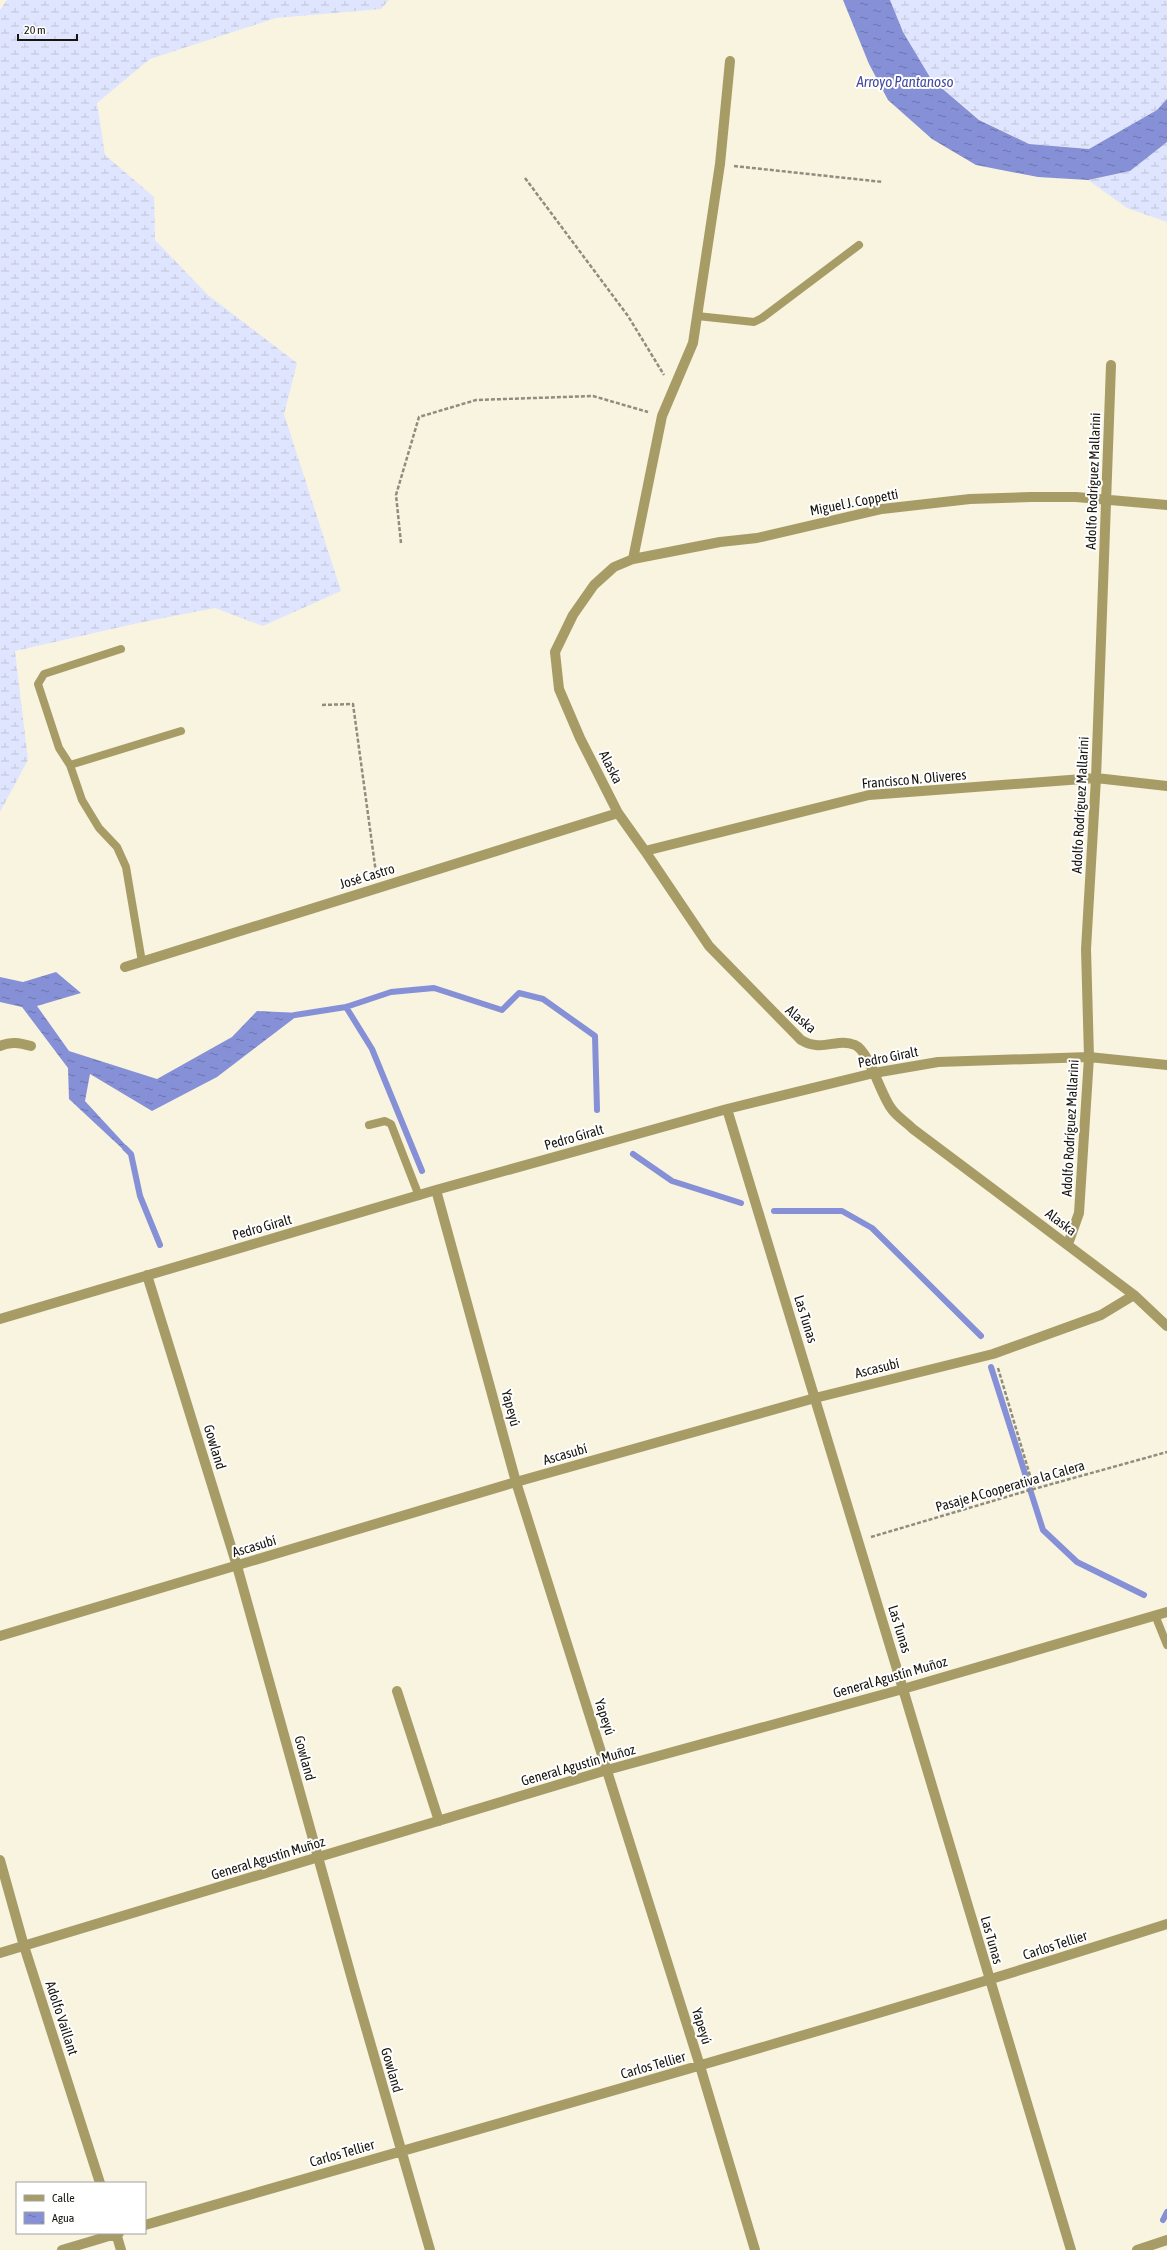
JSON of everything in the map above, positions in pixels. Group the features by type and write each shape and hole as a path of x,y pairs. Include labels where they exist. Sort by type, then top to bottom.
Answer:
{"street":[{"path":"633,559 662,416 693,342 720,164 730,61"},
{"name":"Adolfo Rodríguez Mallarini","path":"1068,1244 1080,1213 1089,1057 1086,949 1096,778 1111,365"},
{"name":"Miguel J. Coppetti","path":"573,615 594,585 614,567 633,559 720,542 757,538 882,508 970,499 1015,497 1076,497 1167,506"},
{"name":"Alaska","path":"573,615 555,652 559,689 580,738 618,813 646,850 709,946 790,1030 810,1045 822,1047 848,1043 855,1045 863,1052 891,1109 913,1129 1134,1295 1167,1326"},
{"name":"Francisco N. Oliveres","path":"646,850 869,795 1096,778 1167,786"},
{"name":"José Castro","path":"125,967 618,813"},
{"path":"0,1046 6,1043 19,1043 31,1046"},
{"name":"Pedro Giralt","path":"0,1319 436,1190 727,1109 874,1073 938,1062 1089,1057 1167,1065"},
{"name":"Las Tunas","path":"727,1109 904,1689 989,1980 1071,2250"},
{"name":"Yapeyú","path":"436,1190 516,1482 700,2066 755,2250"},
{"name":"Gowland","path":"147,1276 237,1566 400,2151 430,2250"},
{"name":"Ascasubí","path":"0,1636 516,1482 816,1398 993,1354 1101,1315 1134,1295"},
{"name":"General Agustín Muñoz","path":"0,1953 607,1770 904,1689 1167,1612"},
{"path":"397,1691 439,1821"},
{"name":"Adolfo Vaillant","path":"0,1860 24,1946 100,2182"},
{"name":"Carlos Tellier","path":"146,2225 700,2066 989,1980 1167,1924"},
{"path":"62,2250 114,2234"},
{"path":"117,2234 121,2250"},
{"path":"1137,2250 1167,2240"}],"lane":[{"path":"697,316 754,322 762,318 859,245"},
{"path":"121,649 44,674 38,684 59,748 70,765 82,800 99,828 117,847 126,867 142,962"},
{"path":"70,765 181,731"},
{"path":"369,1125 385,1121 391,1124 419,1196"},
{"path":"1155,1615 1167,1645"}],"path":[{"path":"720,164 883,182"},
{"path":"525,178 628,316 673,390"},
{"path":"401,543 396,495 419,417 476,400 593,396 662,416"},
{"path":"322,705 353,704 378,888"},
{"path":"993,1354 1034,1489"},
{"name":"Pasaje A Cooperativa la Calera","path":"859,1541 1023,1492 1167,1452"}],"green space":[{"path":"7,0 389,0 381,9 276,18 150,59 97,103 105,155 154,197 155,240 208,295 297,363 284,414 341,591 263,626 215,608 138,623 15,651 28,760 0,812 0,10"},
{"path":"890,0 1167,0 1167,99 1157,110 1089,149 1029,144 980,120 931,79 903,32"},
{"path":"1167,142 1167,222 1127,208 1088,180 1130,171"}],"water":[{"name":"Arroyo Pantanoso","path":"843,0 890,0 903,32 931,79 979,120 1029,144 1089,149 1157,110 1167,99 1167,142 1130,171 1088,180 1038,177 976,165 932,139 888,100 869,64"},
{"path":"56,972 81,993 37,1006 69,1051 157,1079 232,1037 257,1011 301,1013 217,1077 152,1111 90,1074 85,1101 132,1152 128,1154 69,1099 68,1068 22,1007 0,1002 0,977 23,982"}],"waterway":[{"path":"295,1015 346,1007 391,992 434,988 502,1010 519,993 543,999 595,1036 597,1110"},
{"path":"346,1007 372,1049 422,1171"},
{"path":"125,1148 131,1154 140,1196 160,1245"},
{"path":"633,1154 672,1181 741,1203"},
{"path":"774,1211 842,1211 872,1228 981,1336"},
{"path":"991,1367 1043,1530 1077,1562 1144,1595"},
{"path":"1163,2220 1167,2212"}]}
